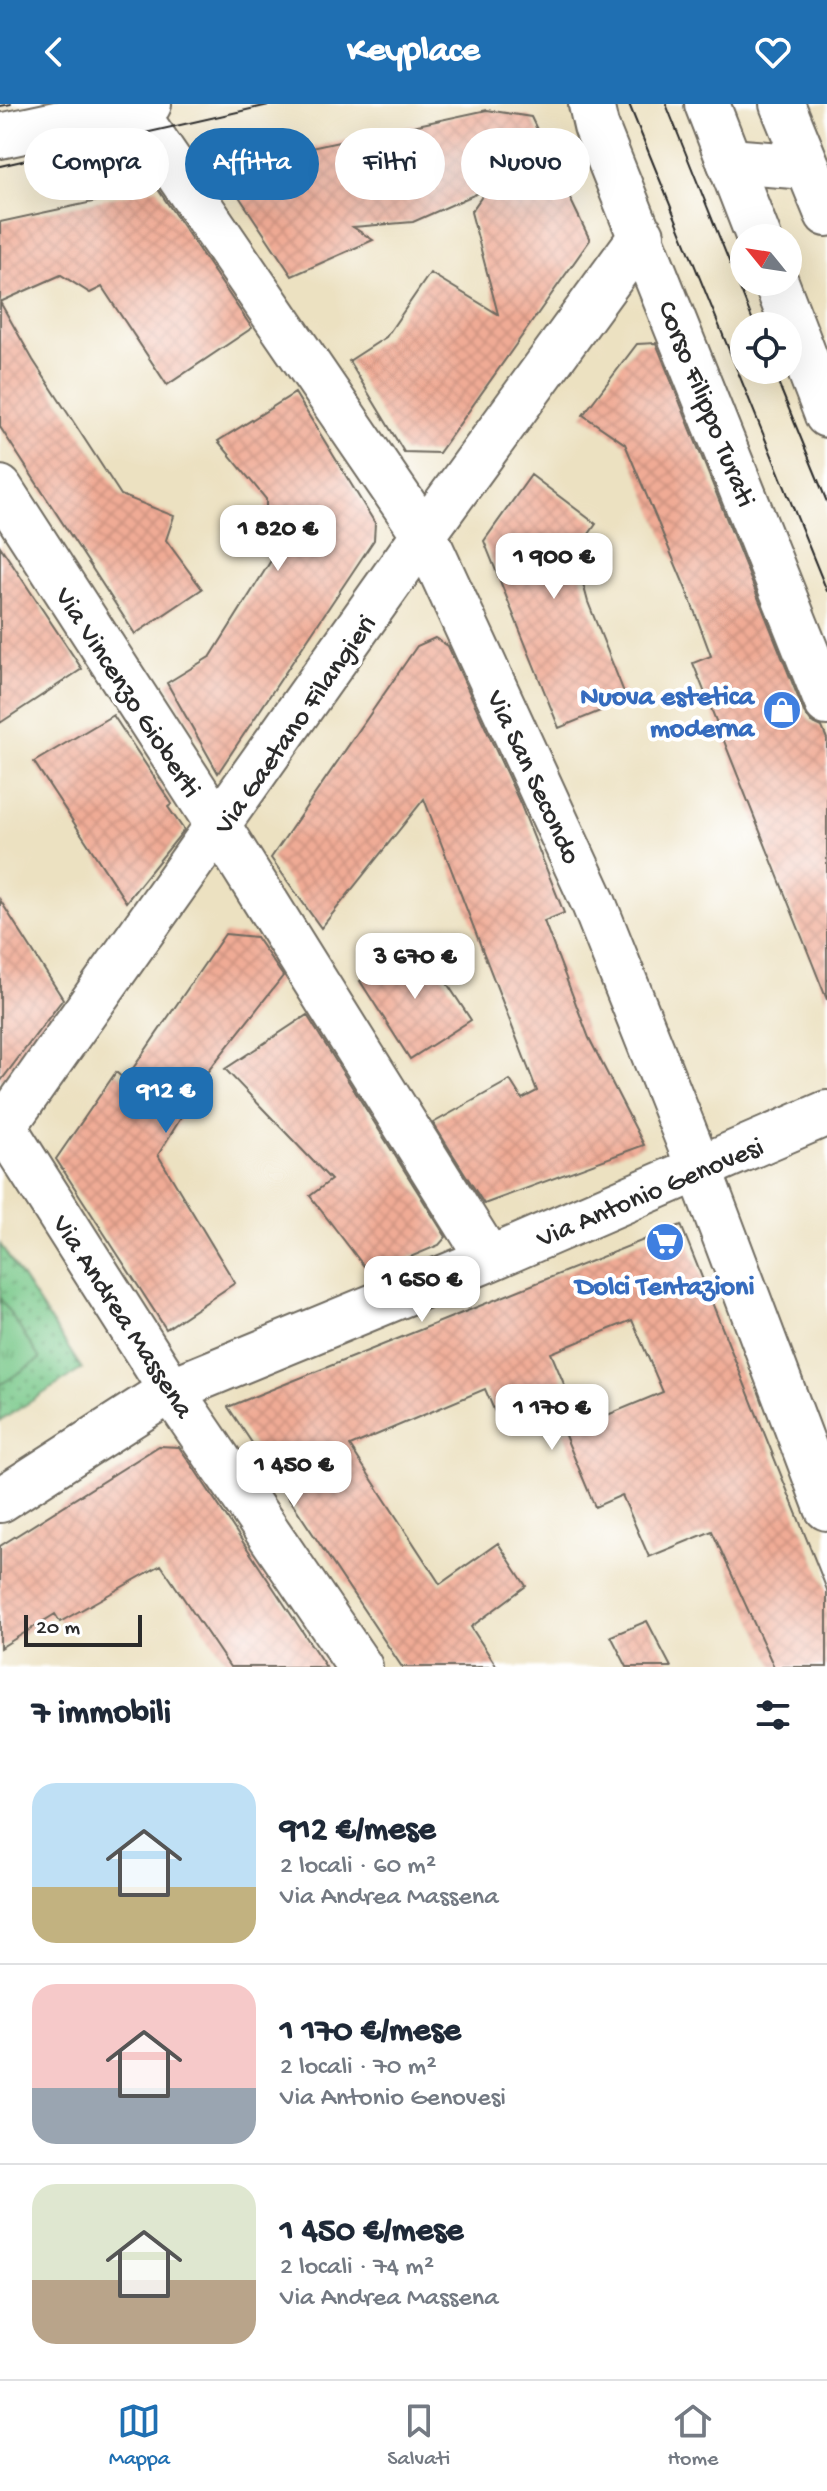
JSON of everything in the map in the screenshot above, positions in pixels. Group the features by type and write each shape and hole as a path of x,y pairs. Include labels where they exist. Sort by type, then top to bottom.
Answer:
{"street":[{"name":"Corso Filippo Turati","path":"591,104 596,126 827,703"},
{"path":"707,104 754,224"},
{"path":"782,104 827,214"},
{"path":"0,136 137,105"},
{"name":"Via San Secondo","path":"137,105 424,534 594,904 699,1168 827,1508"},
{"path":"729,161 808,167"},
{"name":"Via Gaetano Filangieri","path":"2,1128 219,827 424,534 642,235"},
{"path":"781,296 827,415"},
{"name":"Via Vincenzo Gioberti","path":"0,488 219,827 489,1259"},
{"name":"Via Antonio Genovesi","path":"0,1500 171,1390 489,1259 827,1113"},
{"name":"Via Andrea Massena","path":"2,1128 171,1390 360,1667"}],"green space":[{"path":"0,1244 82,1369 0,1421"},
{"path":"0,1298 40,1359 0,1385"}],"building":[{"path":"487,110 531,117 536,128 461,128 462,200 413,222 353,227 373,240 292,276 241,200 319,200 319,146 335,143 335,200 445,200 445,128 404,128"},
{"path":"102,200 165,200 252,328 167,385 102,287 90,293 61,275 0,302 0,222"},
{"path":"479,200 571,200 590,240 439,453 404,452 349,361 386,337 430,273 498,314 471,212"},
{"path":"0,302 33,360 121,495 174,516 166,540 202,589 135,634 0,427"},
{"path":"656,343 804,712 811,722 822,727 827,739 827,1000 693,663 711,656 688,594 625,444 583,415 637,344"},
{"path":"295,393 375,523 374,540 218,773 167,683 211,656 289,532 278,539 266,519 266,499 218,441"},
{"path":"531,475 596,524 575,554 588,602 627,700 559,728 484,541"},
{"path":"0,546 82,669 0,723"},
{"path":"435,638 448,646 520,803 564,913 544,921 589,1038 644,1145 484,1204 433,1123 510,1080 522,1099 537,1091 424,799 321,928 271,858 417,646"},
{"path":"113,715 172,804 168,807 184,830 126,902 34,762"},
{"path":"0,900 63,999 0,1082"},
{"path":"225,934 256,937 283,976 179,1108 184,1113 158,1155 235,1283 166,1329 56,1159 116,1072 125,1080"},
{"path":"420,942 471,1020 410,1059 360,981"},
{"path":"307,1015 446,1237 439,1245 370,1274 310,1196 331,1180 225,1069"},
{"path":"681,1225 827,1590 827,1667 774,1667 712,1531 649,1557 622,1495 595,1507 564,1433 663,1392 632,1320 551,1353 572,1403 504,1433 485,1389 350,1446 440,1584 498,1543 526,1586 471,1627 497,1667 402,1667 228,1407"},
{"path":"159,1446 179,1447 326,1667 230,1667 161,1565 60,1622 55,1614 0,1648 0,1546"},
{"path":"647,1621 671,1667 627,1667 611,1636"}],"tram line":[{"path":"0,106 11,104"},
{"path":"0,166 273,104"},
{"path":"629,104 827,591"},
{"path":"666,104 749,312"},
{"path":"779,384 827,502"}],"place":[{"name":"Nuova estetica moderna","path":"782,710"},
{"name":"Dolci Tentazioni","path":"665,1242"}]}
